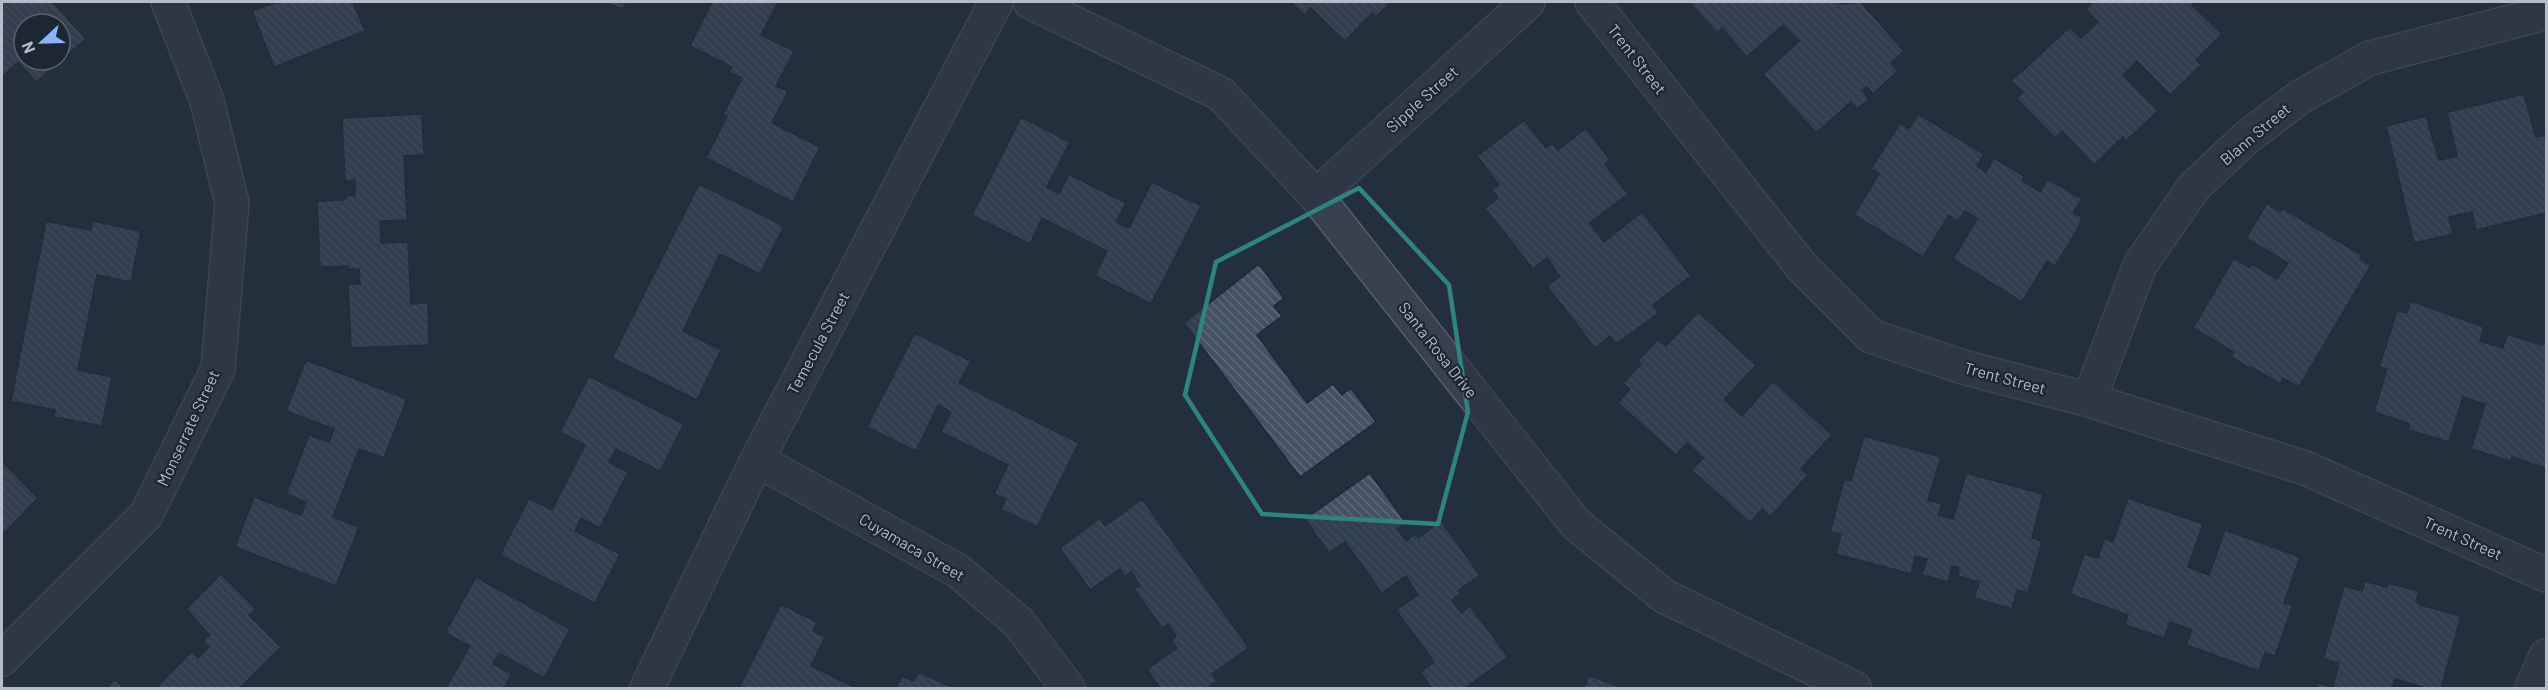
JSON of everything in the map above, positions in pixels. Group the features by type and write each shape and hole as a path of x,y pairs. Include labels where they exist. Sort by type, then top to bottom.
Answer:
{"street":[{"name":"Monserrate Street","path":"2,659 146,515 218,369 232,203 207,101 168,2"},
{"name":"Temecula Street","path":"647,688 758,460 996,2"},
{"name":"Santa Rosa Drive","path":"1030,2 1221,94 1316,196 1576,524 1664,596 1854,688"},
{"name":"Sipple Street","path":"1316,196 1528,2"},
{"name":"Trent Street","path":"1592,2 1802,267 1871,336 1963,367 2088,400 2305,468 2547,575"},
{"name":"Blann Street","path":"2088,400 2140,266 2194,187 2246,138 2300,97 2370,58 2547,13"},
{"name":"Cuyamaca Street","path":"758,460 958,571 1018,622 1068,688"},
{"path":"2532,688 2547,656"}],"highlighted area":[{"path":"1359,188 1449,285 1468,412 1438,524 1262,514 1185,395 1216,262"}],"building":[{"path":"2,2 53,2 62,12 12,12 12,68 2,77"},
{"path":"277,2 353,2 365,31 274,67 252,11"},
{"path":"603,2 626,2 623,9"},
{"path":"712,2 778,2 761,35 794,51 776,86 788,91 772,123 820,147 793,202 706,158 727,116 723,114 742,78 729,72 732,67 690,46"},
{"path":"1290,2 1391,2 1376,17 1372,13 1345,41 1311,8 1304,15"},
{"path":"1689,2 1839,2 1841,4 1861,2 1904,51 1891,63 1898,71 1873,94 1867,87 1862,90 1869,99 1857,109 1851,102 1816,133 1763,74 1799,41 1783,25 1747,57 1722,28 1717,33"},
{"path":"2093,2 2193,2 2192,5 2222,34 2196,60 2201,65 2170,95 2137,61 2123,75 2158,111 2126,141 2123,137 2094,165 2062,131 2055,138 2016,98 2023,92 2011,81 2070,27 2081,38 2098,22 2086,9"},
{"path":"72,23 86,39 72,51"},
{"path":"27,72 48,72 36,82"},
{"path":"2524,94 2537,137 2545,135 2546,213 2476,230 2472,212 2449,217 2453,234 2414,243 2386,126 2426,116 2439,160 2457,156 2447,112"},
{"path":"422,114 424,155 404,156 407,220 380,221 381,243 408,242 411,304 428,303 429,345 351,348 348,284 360,284 359,269 348,269 348,266 320,267 317,201 345,200 345,196 355,195 355,180 345,181 342,118"},
{"path":"1918,114 1984,154 1977,166 1986,172 1994,158 2024,176 2022,180 2040,192 2048,179 2082,199 2073,212 2082,218 2079,227 2055,266 2047,261 2022,302 1953,259 1977,219 1965,211 1958,221 1949,215 1923,257 1854,215 1879,174 1871,169 1900,123 1909,129"},
{"path":"1021,117 1070,142 1047,187 1059,194 1069,174 1126,203 1116,222 1129,228 1152,182 1201,206 1151,304 1095,276 1107,251 1042,218 1030,244 972,215"},
{"path":"1524,120 1546,148 1552,143 1558,150 1586,128 1610,160 1605,164 1628,194 1590,223 1604,242 1642,212 1691,276 1653,305 1659,313 1616,344 1610,336 1595,348 1547,286 1560,276 1547,258 1533,269 1485,208 1498,198 1492,190 1499,185 1477,156"},
{"path":"699,184 784,226 760,274 720,254 683,331 721,350 697,400 612,358"},
{"path":"2267,203 2280,212 2282,208 2362,255 2360,259 2371,265 2299,387 2283,378 2280,384 2250,366 2249,368 2231,357 2234,352 2193,328 2234,258 2250,268 2252,264 2277,279 2288,263 2246,238"},
{"path":"46,221 91,230 92,221 141,231 131,282 97,275 78,370 112,377 102,426 54,417 55,410 11,401"},
{"path":"1259,264 1284,298 1274,306 1282,316 1257,335 1307,403 1333,384 1342,395 1351,388 1376,422 1300,477 1184,323"},
{"path":"2411,301 2484,327 2480,341 2503,348 2507,334 2542,345 2543,342 2546,343 2546,468 2512,457 2510,461 2471,449 2485,404 2463,397 2449,442 2408,430 2410,424 2374,412 2387,369 2379,367 2397,311 2407,313"},
{"path":"1698,312 1756,365 1724,400 1742,416 1773,381 1832,435 1801,469 1808,475 1770,517 1762,509 1750,523 1692,470 1703,458 1687,443 1676,455 1618,403 1630,389 1623,383 1641,364 1638,361 1658,339 1666,346"},
{"path":"915,333 971,361 959,383 1079,443 1037,527 1001,509 1006,499 994,494 1008,465 941,432 951,412 938,405 916,451 867,427"},
{"path":"306,360 407,399 384,458 359,449 333,517 359,527 336,586 235,547 254,497 301,515 306,502 286,494 309,435 329,442 334,429 286,411"},
{"path":"589,376 684,424 660,471 616,449 609,462 628,472 600,528 581,518 575,531 620,554 595,603 500,555 529,498 552,510 585,445 560,432"},
{"path":"1864,436 1941,457 1928,500 1942,504 1938,515 1953,519 1966,473 2043,494 2032,538 2042,541 2028,593 2017,590 2012,609 1974,598 1979,582 1958,576 1959,568 1952,566 1948,582 1922,575 1927,559 1915,556 1911,574 1836,554 1841,534 1830,532 1844,480 1851,481"},
{"path":"2,461 38,498 2,535"},
{"path":"1370,473 1406,523 1397,529 1406,541 1415,534 1418,538 1441,521 1480,575 1458,591 1461,594 1452,600 1461,613 1470,606 1508,657 1465,688 1432,688 1420,672 1434,662 1396,610 1418,595 1406,576 1382,593 1345,542 1329,553 1305,519"},
{"path":"2128,498 2203,524 2188,567 2209,575 2225,530 2300,557 2284,603 2293,605 2275,656 2265,653 2259,671 2186,645 2192,630 2170,622 2164,638 2125,625 2128,615 2070,594 2084,554 2098,558 2104,539 2113,542"},
{"path":"1142,499 1249,648 1212,674 1217,681 1207,688 1160,688 1147,669 1177,648 1171,640 1176,636 1168,624 1162,628 1134,589 1140,585 1131,572 1125,577 1120,569 1090,590 1060,548 1100,518 1105,526"},
{"path":"221,574 256,609 249,615 281,647 240,688 160,688 158,686 192,651 198,658 209,647 203,641 210,635 186,609"},
{"path":"476,577 570,629 544,678 499,653 493,664 512,674 504,688 446,688 470,646 445,633"},
{"path":"2365,581 2387,587 2388,583 2419,591 2416,601 2420,605 2461,616 2441,688 2426,688 2395,679 2392,688 2316,688 2318,683 2333,687 2339,663 2323,659 2344,586 2362,591"},
{"path":"781,604 817,622 813,631 825,637 811,666 856,688 739,688"},
{"path":"919,672 954,688 896,688 902,676 914,681"},
{"path":"1589,675 1622,688 1584,688"},
{"path":"115,680 124,688 106,688"}]}
